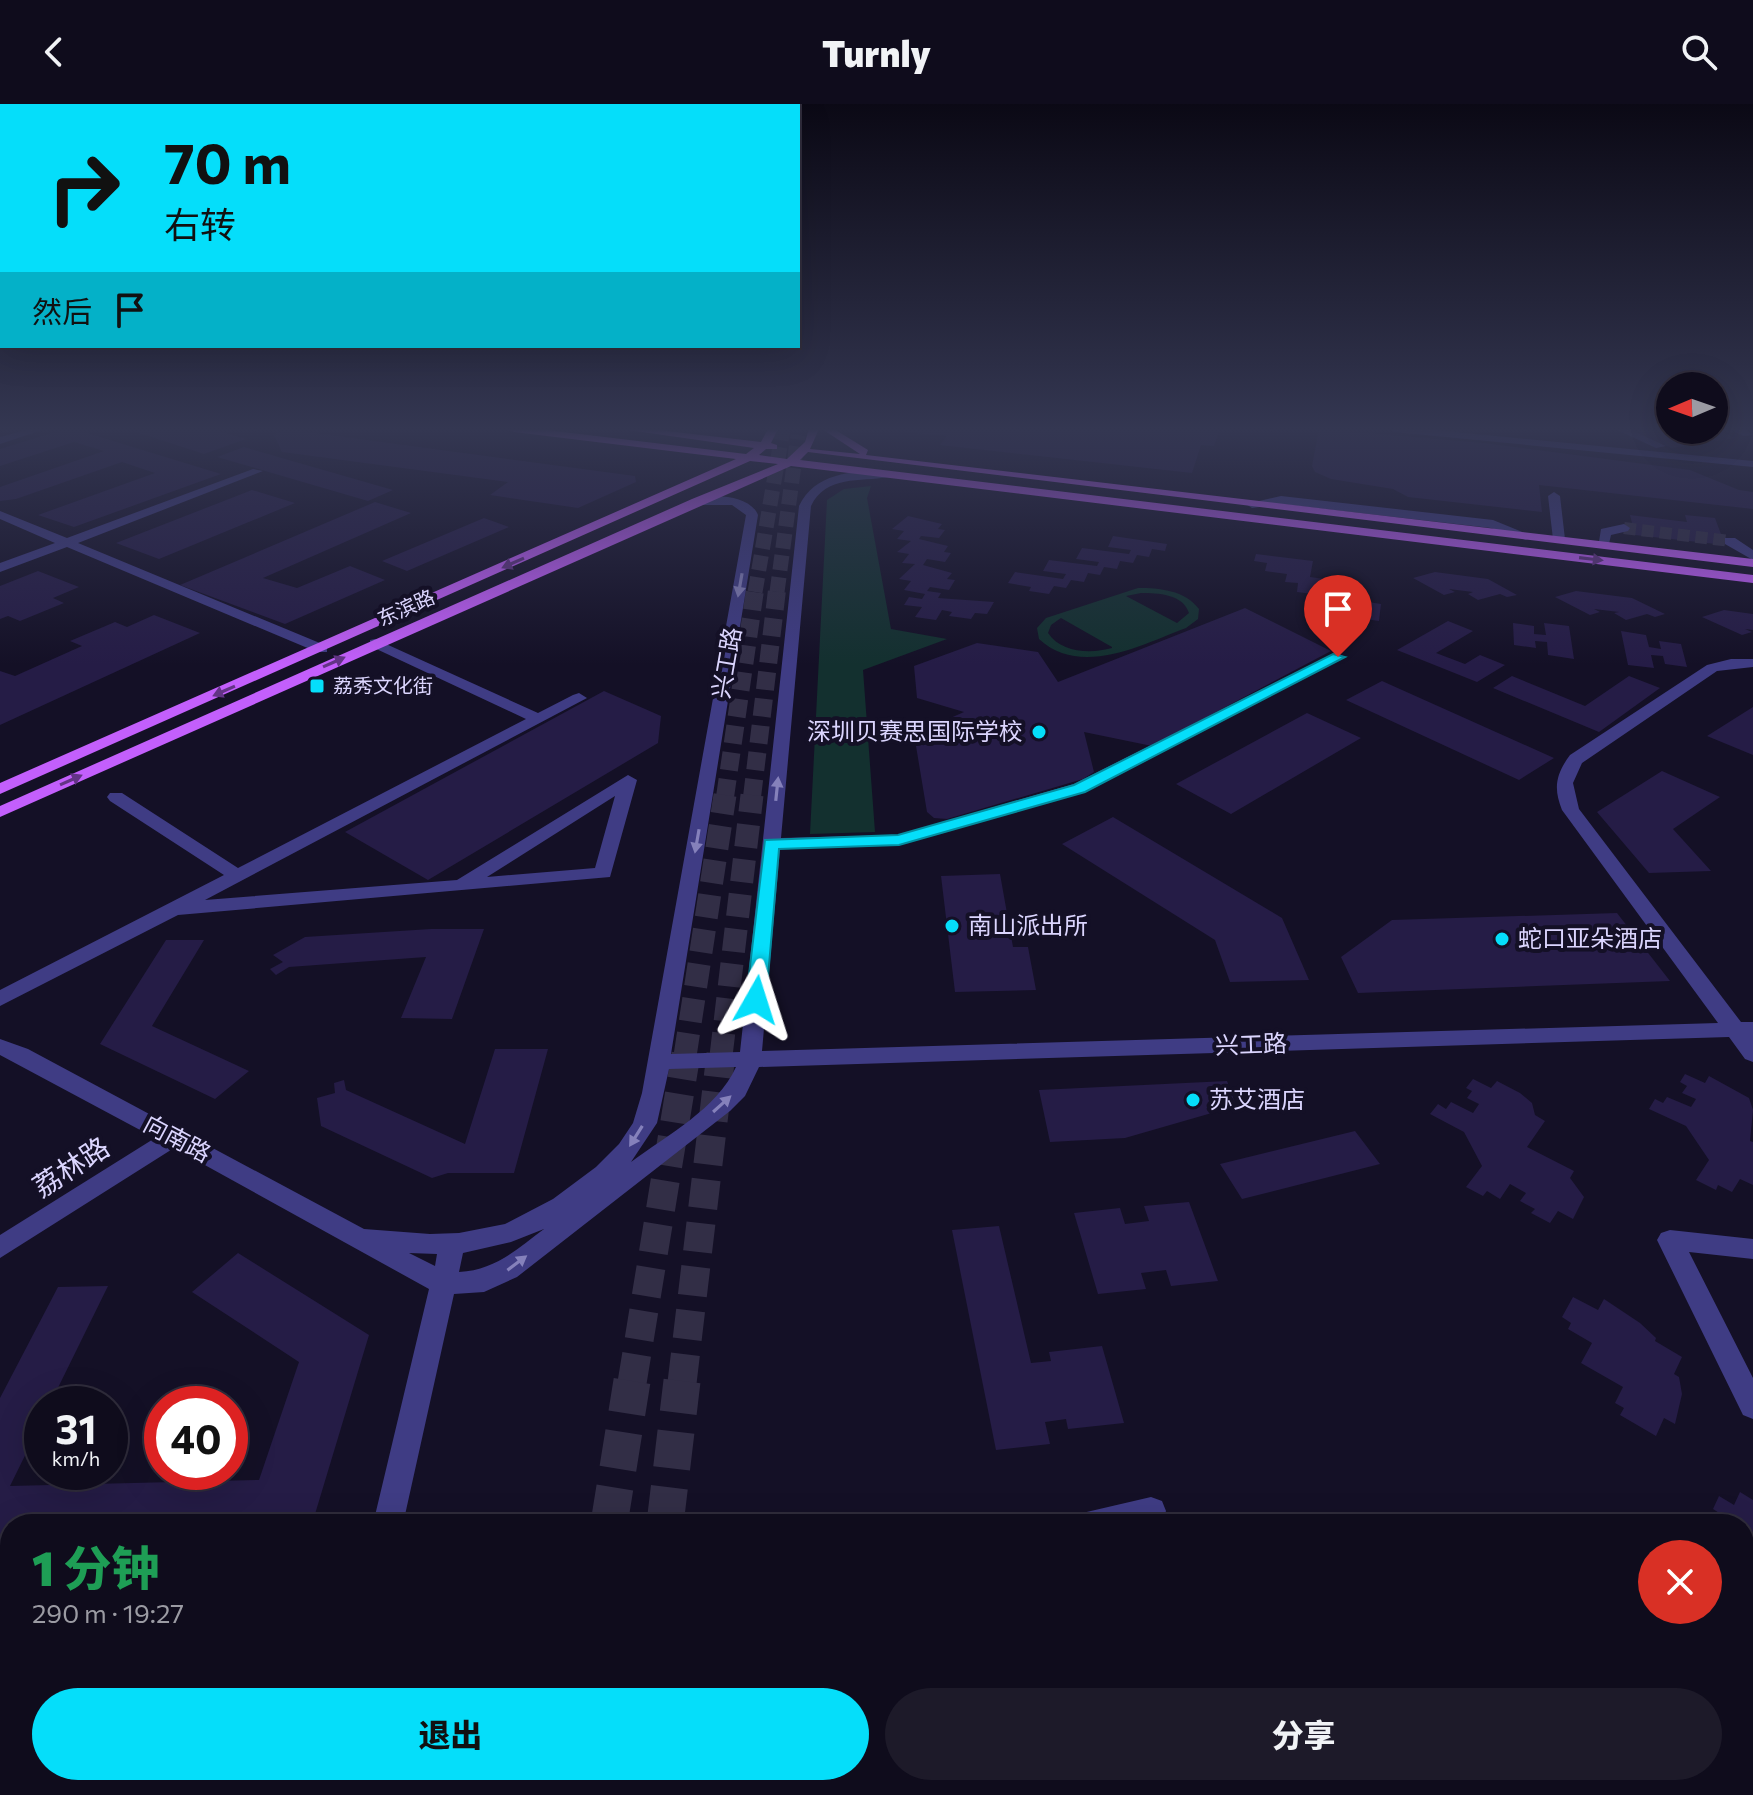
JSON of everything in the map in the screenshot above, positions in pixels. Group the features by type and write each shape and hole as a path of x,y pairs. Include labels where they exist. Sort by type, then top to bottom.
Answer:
{"main road":[{"name":"东滨路","path":"0,789 637,508"},
{"name":"东滨路","path":"0,812 683,508"},
{"path":"1159,508 1753,579"},
{"path":"1526,536 1753,563"}],"street":[{"path":"0,568 159,508"},
{"name":"兴工路","path":"452,1246 488,1241 533,1224 567,1204 610,1171 645,1122 659,1062 752,515 748,508"},
{"path":"444,1284 484,1281 508,1270 722,1105 737,1090 750,1062 806,508"},
{"path":"1349,508 1478,523 1526,536"},
{"path":"1555,508 1559,539"},
{"path":"0,515 322,649"},
{"path":"1603,545 1605,532 1624,528"},
{"path":"1730,541 1753,556"},
{"path":"375,643 539,719"},
{"path":"771,844 899,840 1080,788 1338,657"},
{"path":"1753,663 1731,663 1712,668 1576,759 1563,779 1564,794 1571,810 1744,1028 1753,1054"},
{"path":"0,999 579,698"},
{"path":"174,909 461,885 603,873 628,780 461,885"},
{"path":"116,797 238,876"},
{"name":"兴工路","path":"659,1062 750,1062 1744,1028"},
{"name":"向南路","path":"0,1047 20,1054 444,1284"},
{"name":"荔林路","path":"0,1248 174,1137"},
{"name":"向南路","path":"353,1234 405,1244 452,1246"},
{"path":"1753,1249 1670,1240 1753,1406"},
{"path":"390,1514 452,1246"},
{"path":"1137,1514 1151,1511"}],"green space":[{"path":"827,508 869,508 891,629 947,639 863,670 875,832 810,834"},
{"path":"1138,588 1179,594 1199,609 1198,619 1186,628 1132,649 1093,657 1074,656 1056,650 1039,639 1037,628 1046,618","holes":["1141,593 1176,598 1189,613 1177,623 1126,596","1061,618 1112,647 1112,648 1086,651 1061,645 1048,633 1051,625"]}],"building":[{"path":"58,508 127,508 74,527 38,515"},
{"path":"206,508 283,508 159,559 116,543"},
{"path":"361,508 394,508 411,513 263,578 297,588 350,566 385,580 285,624 180,585"},
{"path":"1505,508 1542,508 1542,512"},
{"path":"1630,515 1687,522 1685,515 1715,518 1725,545 1635,535"},
{"path":"908,516 942,524 938,529 945,530 939,538 921,536 919,539 948,546 944,552 951,553 945,562 927,559 923,565 952,573 947,579 955,580 949,590 930,587 927,591 941,593 938,598 994,602 987,614 975,613 971,619 949,616 952,612 942,610 936,620 915,617 922,607 904,605 909,597 922,599 925,594 904,590 911,581 899,579 915,564 902,563 909,554 897,552 911,541 897,539 904,531 892,529"},
{"path":"484,518 509,527 407,571 382,561"},
{"path":"1113,536 1167,544 1165,551 1152,549 1149,557 1137,555 1133,563 1120,561 1117,569 1104,567 1100,575 1088,573 1084,582 1071,580 1066,588 1054,586 1049,594 1008,583 1015,572 1063,579 1066,574 1043,571 1049,560 1097,566 1099,562 1076,559 1082,548 1129,554 1131,550 1108,547"},
{"path":"1256,554 1313,561 1310,577 1346,582 1343,598 1381,604 1379,621 1331,614 1333,605 1319,604 1320,595 1297,592 1298,583 1285,582 1287,574 1265,571 1267,563 1254,561"},
{"path":"38,571 79,587 53,598 64,603 20,621 8,616 0,619 0,586"},
{"path":"1435,572 1488,579 1517,595 1507,597 1500,594 1478,600 1468,594 1473,592 1449,589 1455,592 1444,595 1413,578"},
{"path":"1576,591 1632,598 1665,614 1655,617 1647,614 1626,620 1614,613 1619,612 1594,609 1600,612 1590,615 1555,597"},
{"path":"1245,608 1331,651 1152,746 1084,732 1094,772 1083,779 947,819 934,818 927,812 914,734 964,712 917,698 914,666 977,643 1038,652 1058,682"},
{"path":"1724,610 1753,614 1753,630 1745,629 1752,632 1742,635 1702,617"},
{"path":"154,615 200,633 0,725 0,671 15,676 82,646 70,641 115,622 127,627"},
{"path":"1448,621 1473,631 1436,653 1465,664 1480,655 1505,665 1477,682 1397,650"},
{"path":"1513,623 1534,626 1534,634 1546,635 1544,623 1569,626 1574,659 1548,655 1547,642 1535,641 1536,648 1514,645"},
{"path":"1621,631 1646,635 1649,647 1661,649 1659,641 1681,644 1687,667 1665,664 1663,656 1651,655 1654,668 1628,665"},
{"path":"1512,676 1585,706 1629,676 1660,688 1599,732 1493,688"},
{"path":"1382,681 1554,758 1519,780 1346,700"},
{"path":"604,691 661,716 658,743 428,880 345,832"},
{"path":"1753,707 1753,755 1707,736"},
{"path":"1307,713 1361,738 1231,814 1176,784"},
{"path":"1662,771 1720,797 1673,829 1711,871 1649,873 1597,812"},
{"path":"1113,817 1282,918 1309,980 1230,982 1215,940 1062,844"},
{"path":"1000,874 1013,947 1028,947 1036,990 955,992 941,876"},
{"name":"蛇口亚朵酒店","path":"1617,913 1670,981 1358,993 1341,957 1392,920"},
{"path":"484,929 452,1019 401,1018 426,957 289,967 276,975 270,969 283,962 273,955 305,937"},
{"path":"166,940 204,940 152,1026 249,1071 215,1099 100,1044"},
{"path":"495,1049 548,1049 514,1173 448,1173 432,1178 321,1126 317,1098 335,1093 334,1083 344,1080 346,1090 465,1144"},
{"path":"1685,1074 1705,1083 1709,1076 1749,1098 1753,1110 1750,1141 1753,1142 1753,1185 1740,1179 1732,1192 1718,1185 1716,1190 1696,1180 1709,1160 1686,1126 1649,1109 1655,1099 1663,1103 1667,1097 1691,1107 1696,1099 1682,1093 1687,1086 1680,1082"},
{"path":"1473,1079 1491,1088 1497,1081 1520,1093 1532,1103 1535,1115 1545,1121 1527,1147 1574,1171 1570,1178 1584,1197 1573,1219 1558,1211 1550,1223 1531,1213 1535,1209 1520,1201 1526,1193 1510,1184 1500,1199 1487,1191 1483,1196 1466,1187 1482,1166 1464,1132 1430,1114 1438,1104 1446,1109 1451,1102 1473,1113 1479,1104 1467,1098 1472,1091 1466,1088"},
{"path":"1227,1081 1236,1106 1125,1138 1050,1142 1039,1090"},
{"path":"1355,1131 1380,1164 1242,1199 1220,1164"},
{"path":"1189,1202 1218,1281 1171,1286 1166,1270 1141,1273 1146,1289 1098,1294 1074,1213 1120,1208 1125,1224 1149,1221 1144,1206"},
{"path":"999,1226 1031,1363 1051,1361 1049,1352 1102,1346 1124,1423 1068,1429 1066,1419 1045,1422 1050,1444 996,1450 952,1230"},
{"path":"238,1253 369,1335 315,1514 0,1514 0,1398 58,1287 108,1286 59,1386 24,1386 24,1458 10,1486 24,1486 24,1490 128,1490 128,1483 144,1483 144,1490 248,1490 248,1480 259,1480 299,1362 192,1292"},
{"path":"1573,1297 1598,1310 1604,1299 1640,1323 1656,1338 1655,1341 1682,1357 1674,1374 1679,1377 1682,1394 1675,1424 1664,1418 1656,1436 1620,1415 1624,1408 1615,1403 1623,1387 1581,1363 1592,1343 1568,1329 1571,1323 1562,1317"},
{"path":"1740,1492 1753,1500 1753,1514 1721,1514 1713,1509 1719,1496 1734,1505"}],"tunnel":[{"path":"755,592 769,508"},
{"path":"777,592 788,508"},
{"path":"1624,528 1730,541"},
{"path":"725,797 755,590"},
{"path":"752,797 777,590"},
{"path":"685,1056 725,795"},
{"path":"721,1056 752,795"},
{"path":"632,1383 686,1054"},
{"path":"682,1383 721,1054"},
{"path":"611,1514 632,1381"},
{"path":"666,1514 682,1381"}],"place":[{"name":"荔秀文化街","path":"317,686"},
{"name":"深圳贝赛思国际学校","path":"1039,732"},
{"name":"南山派出所","path":"952,926"},
{"name":"蛇口亚朵酒店","path":"1502,939"},
{"name":"苏艾酒店","path":"1193,1100"}],"route":[{"path":"756,1000 771,844 899,840 1080,788 1338,657"}]}
